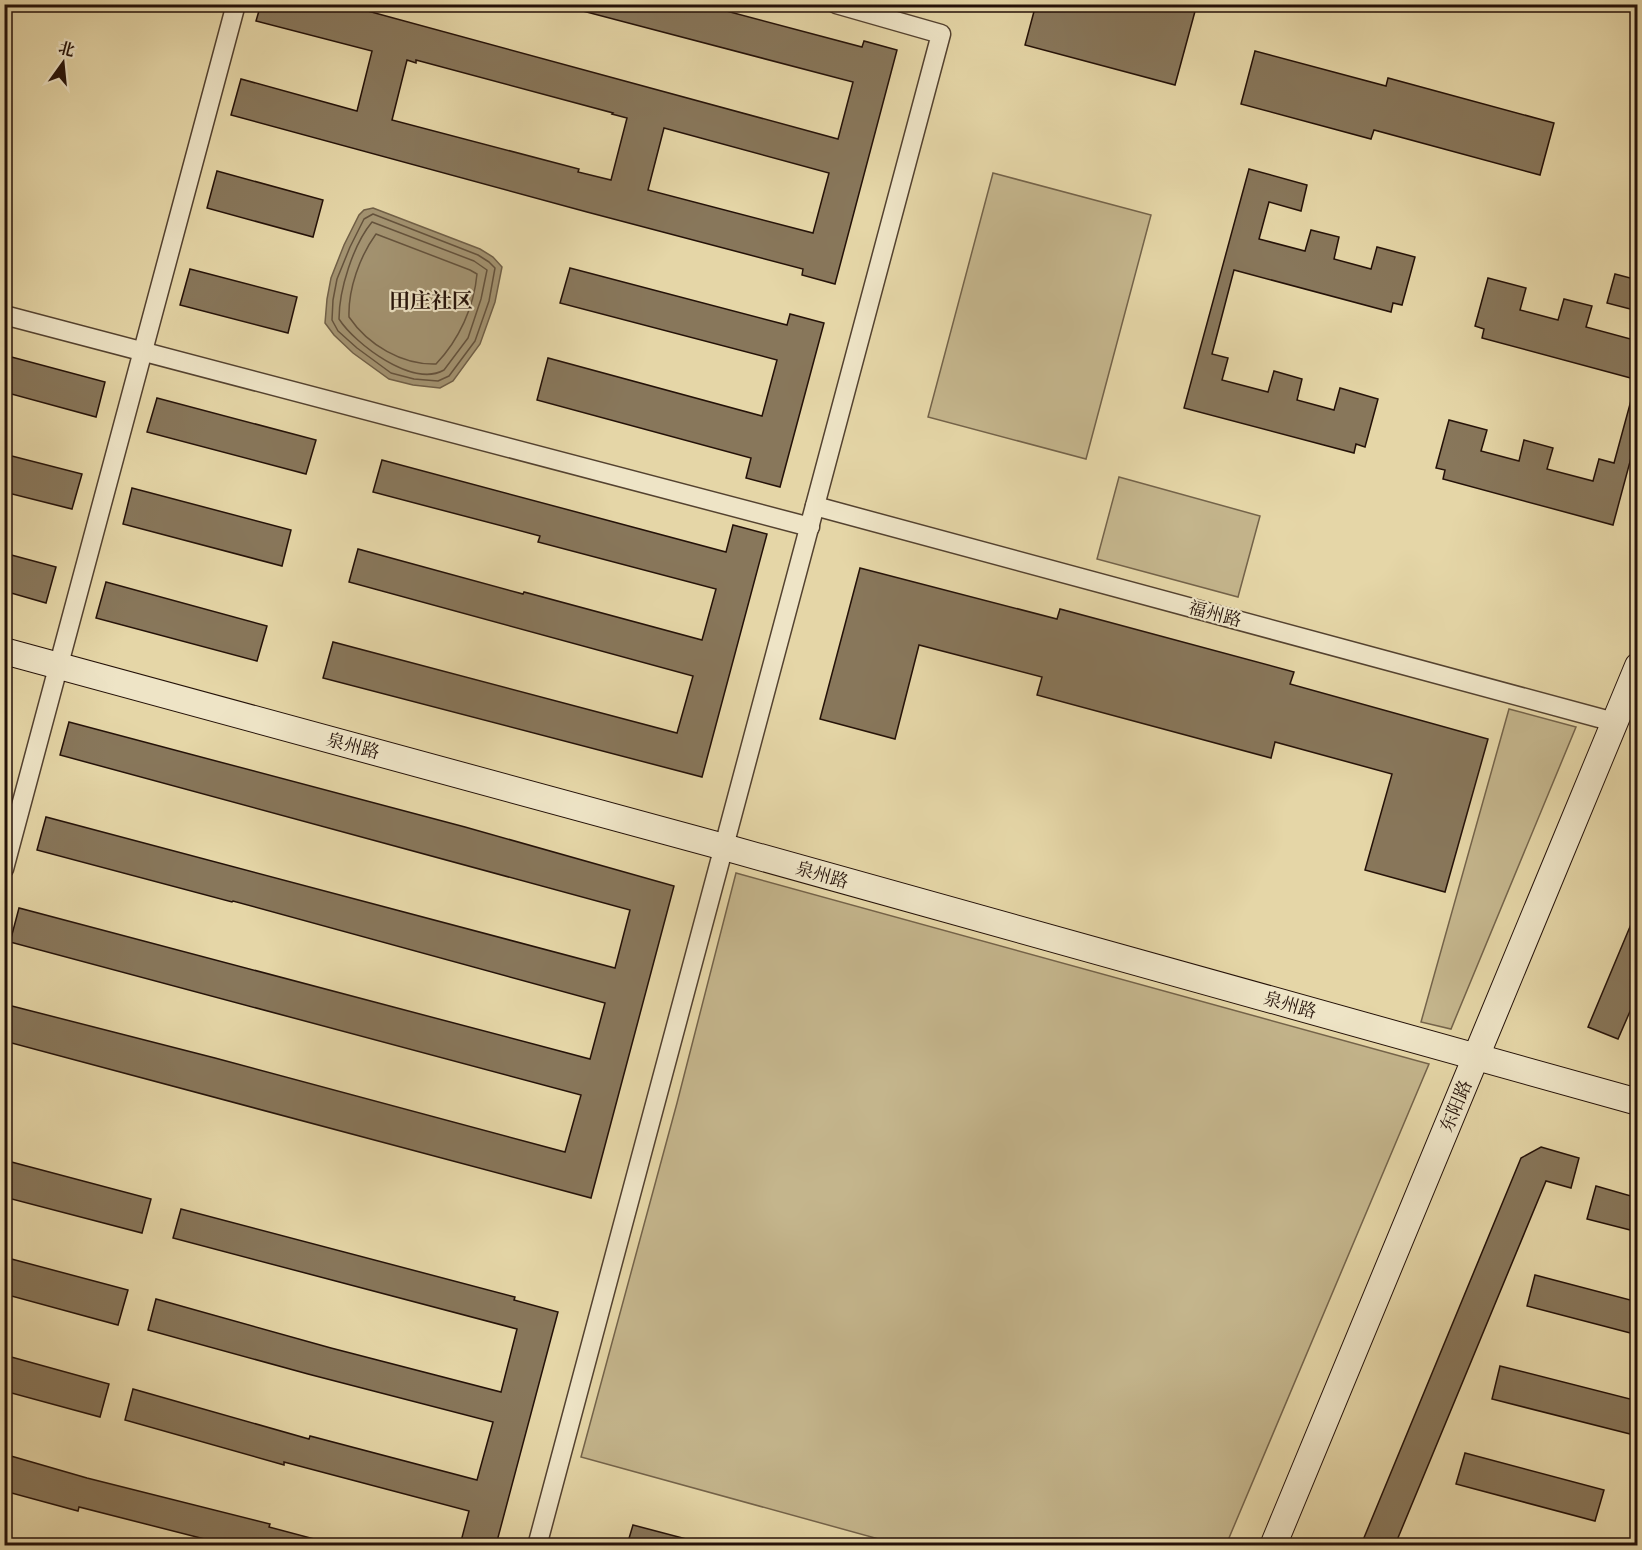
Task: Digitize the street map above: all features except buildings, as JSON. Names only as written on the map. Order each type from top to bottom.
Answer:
[{"type":"street","points":[[4,869],[237,4]]},
{"type":"street","points":[[537,1545],[941,34],[836,4]]},
{"type":"street","points":[[4,315],[810,527]]},
{"type":"street","name":"福州路","points":[[815,506],[1614,722]]},
{"type":"street","name":"泉州路","points":[[4,651],[724,847],[1638,1102]]},
{"type":"street","name":"东阳路","points":[[1273,1545],[1638,666]]},
{"type":"shaded area","points":[[993,173],[1151,215],[1086,459],[928,417]]},
{"type":"shaded area","points":[[1119,477],[1260,516],[1238,597],[1097,559]]},
{"type":"shaded area","points":[[1509,709],[1576,727],[1451,1029],[1421,1022]]},
{"type":"shaded area","points":[[736,873],[1429,1064],[1226,1545],[897,1545],[581,1457],[677,1103]]},
{"type":"water","points":[[373,208],[480,249],[493,257],[502,267],[495,302],[480,344],[453,381],[440,388],[389,379],[353,353],[325,323],[331,278],[344,245],[359,215],[364,210]]},
{"type":"district","name":"田庄社区","points":[[431,301]]}]
